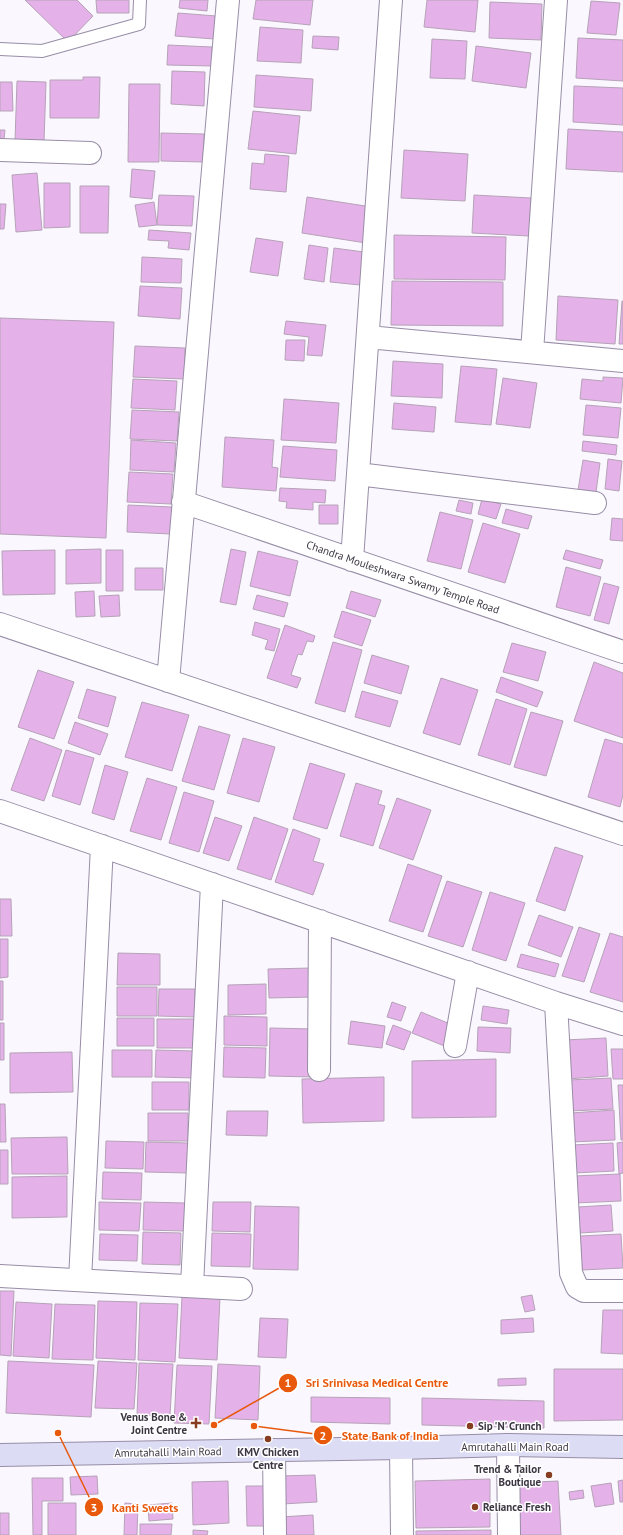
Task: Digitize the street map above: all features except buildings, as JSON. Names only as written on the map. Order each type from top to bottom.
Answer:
[{"type":"street","points":[[168,681],[228,0]]},
{"type":"street","points":[[352,560],[391,0]]},
{"type":"street","points":[[532,352],[556,0]]},
{"type":"street","points":[[0,150],[90,153]]},
{"type":"street","points":[[368,336],[623,361]]},
{"type":"street","points":[[358,474],[595,503]]},
{"type":"street","name":"Chandra Mouleshwara Swamy Temple Road","points":[[183,502],[623,652]]},
{"type":"street","points":[[0,624],[623,834]]},
{"type":"street","points":[[0,811],[623,1024]]},
{"type":"street","points":[[80,1280],[102,846]]},
{"type":"street","points":[[192,1286],[212,884]]},
{"type":"street","points":[[319,1070],[320,921]]},
{"type":"street","points":[[455,1046],[468,972]]},
{"type":"street","points":[[556,1002],[571,1274],[577,1287],[584,1291],[623,1291]]},
{"type":"street","points":[[0,1276],[241,1289]]},
{"type":"street","points":[[508,1445],[509,1535]]},
{"type":"street","name":"Amrutahalli Main Road","points":[[0,1455],[508,1445],[623,1448]]},
{"type":"street","points":[[401,1448],[402,1535]]},
{"type":"street","points":[[274,1450],[275,1535]]},
{"type":"lane","points":[[0,49],[42,50],[139,24],[140,0]]},
{"type":"place","name":"Venus Bone & Joint Centre","points":[[196,1423]]},
{"type":"place","name":"Sri Srinivasa Medical Centre","points":[[214,1425]]},
{"type":"place","name":"State Bank of India","points":[[254,1426]]},
{"type":"place","name":"Sip 'N' Crunch","points":[[470,1426]]},
{"type":"place","name":"Kanti Sweets","points":[[58,1433]]},
{"type":"place","name":"KMV Chicken Centre","points":[[268,1439]]},
{"type":"place","name":"Trend & Tailor Boutique","points":[[549,1475]]},
{"type":"place","name":"Reliance Fresh","points":[[475,1507]]}]
